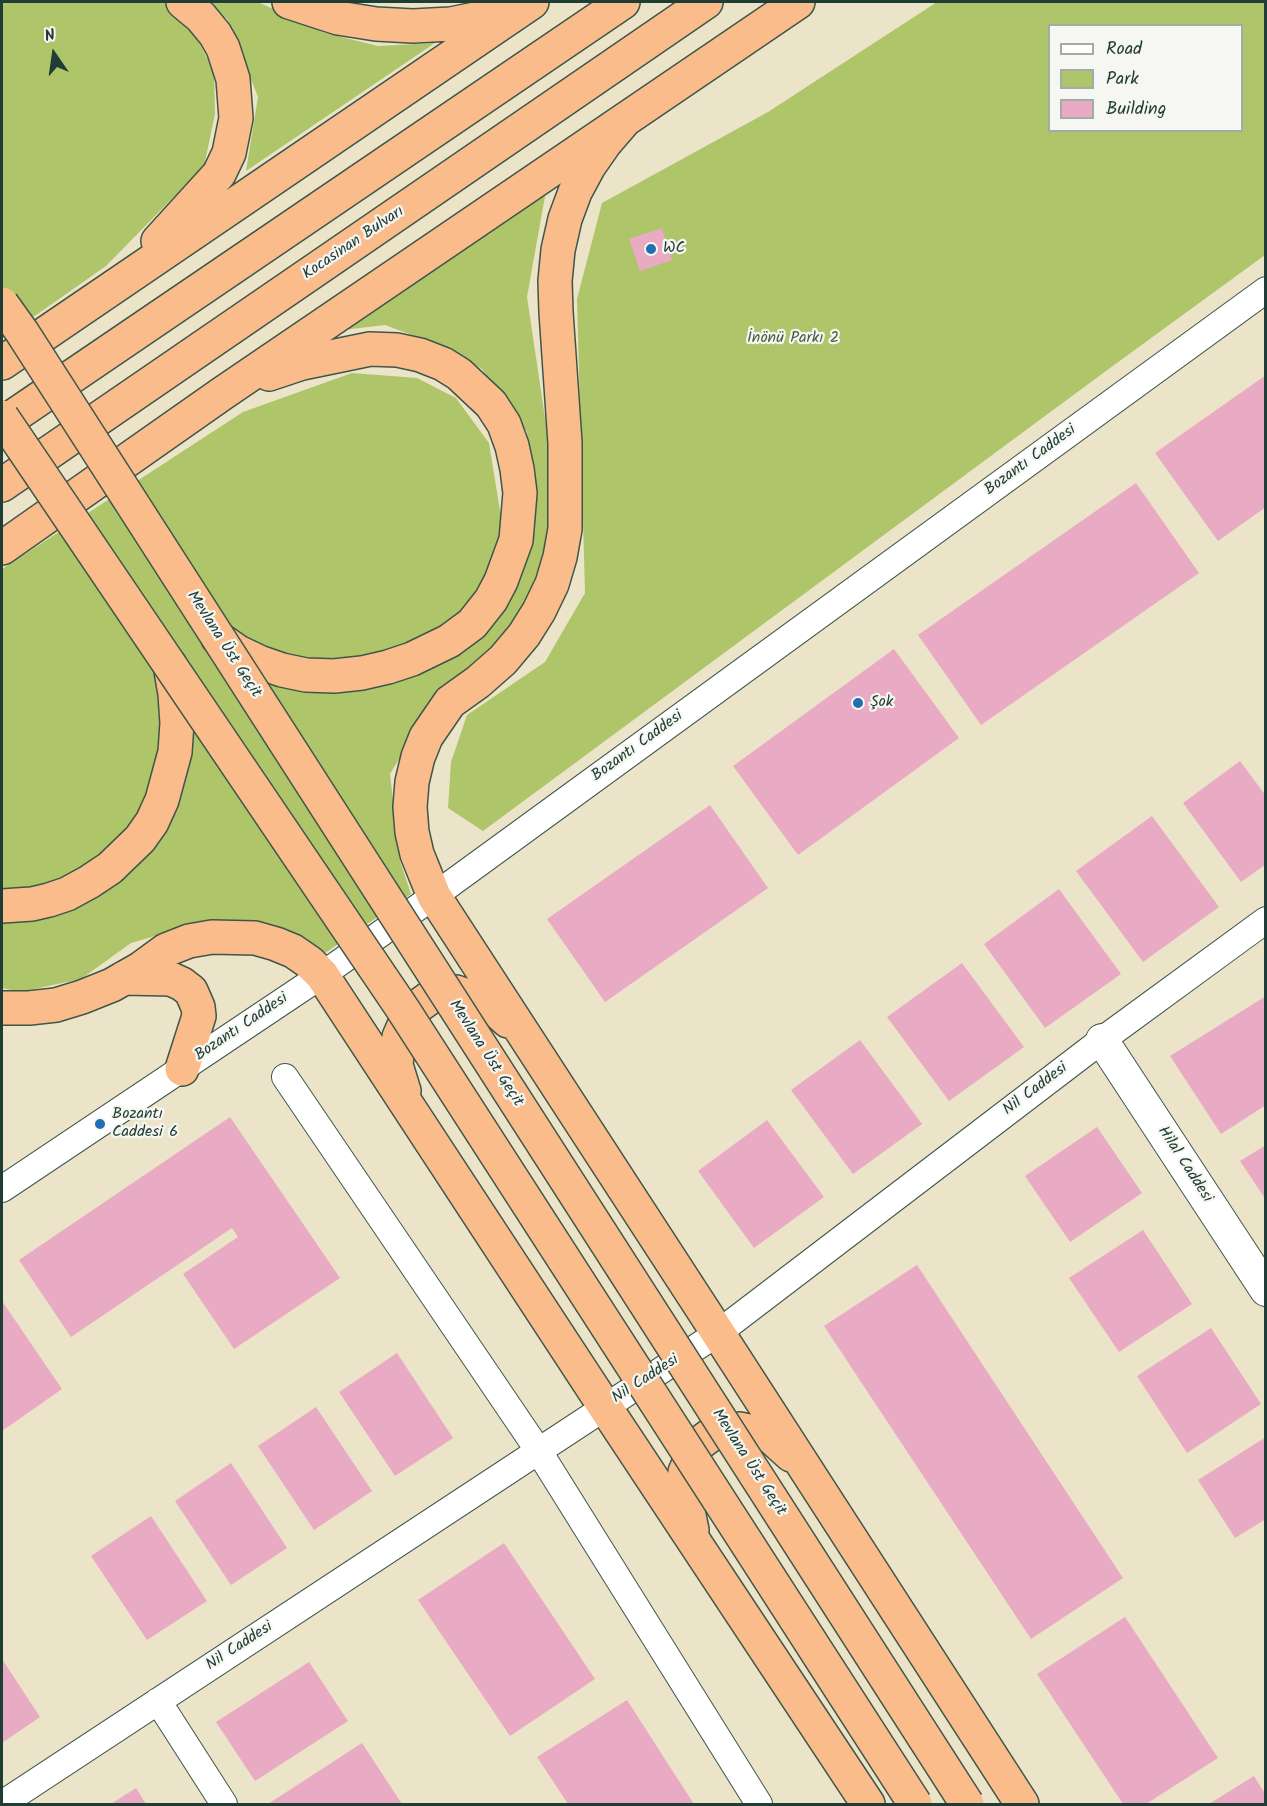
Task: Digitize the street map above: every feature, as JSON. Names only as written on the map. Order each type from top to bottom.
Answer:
[{"type":"highway","points":[[125,279],[219,174],[229,153],[235,131],[236,105],[229,63],[215,34],[201,17],[183,2]]},
{"type":"highway","points":[[289,2],[338,18],[376,24],[413,26],[469,21],[528,4]]},
{"type":"highway","points":[[2,424],[623,2]]},
{"type":"highway","name":"Kocasinan Bulvarı","points":[[2,485],[706,2]]},
{"type":"highway","points":[[2,548],[223,393],[798,2]]},
{"type":"highway","points":[[2,363],[528,4]]},
{"type":"highway","points":[[624,121],[605,142],[575,192],[565,219],[558,250],[555,280],[565,443],[564,529],[560,556],[552,584],[540,610],[524,635],[478,682],[450,702],[426,737],[418,757],[411,798],[412,832],[417,854],[434,896],[1022,1804]]},
{"type":"highway","name":"Mevlana Üst Geçit","points":[[2,304],[967,1804]]},
{"type":"highway","points":[[218,638],[259,662],[306,675],[334,676],[363,673],[412,658],[454,637],[482,612],[510,561],[516,540],[519,494],[518,468],[504,424],[490,404],[474,387],[443,364],[420,355],[397,350],[370,349],[302,363],[262,376],[223,393]]},
{"type":"highway","points":[[2,417],[402,1008],[915,1804]]},
{"type":"highway","points":[[2,906],[50,900],[89,882],[126,855],[152,822],[167,784],[175,752],[177,723],[170,665]]},
{"type":"highway","points":[[2,1008],[56,1005],[82,997],[124,978],[166,950],[189,941],[212,937],[255,938],[293,951],[309,962],[322,975],[408,1103],[605,1407],[868,1804]]},
{"type":"highway","points":[[124,978],[171,979],[191,991],[199,1016],[182,1069]]},
{"type":"highway","points":[[408,1103],[396,1065],[399,1036],[410,1012],[432,996],[456,992],[490,1005],[521,1032]]},
{"type":"highway","points":[[695,1543],[686,1502],[685,1472],[697,1445],[712,1434],[740,1429],[770,1436],[804,1466]]},
{"type":"street","name":"Bozantı Caddesi","points":[[2,1189],[322,975],[434,896],[1266,290]]},
{"type":"street","name":"Nil Caddesi","points":[[2,1804],[718,1333],[1102,1040],[1266,920]]},
{"type":"street","name":"Hilal Caddesi","points":[[1102,1040],[1266,1290]]},
{"type":"street","points":[[285,1077],[538,1450],[759,1804]]},
{"type":"street","points":[[158,1701],[224,1804]]},
{"type":"green space","points":[[2,2],[177,2],[171,12],[196,37],[214,71],[215,114],[204,166],[106,266],[2,339]]},
{"type":"green space","points":[[209,2],[258,2],[325,33],[378,46],[435,43],[246,171],[258,97],[228,20]]},
{"type":"green space","name":"İnönü Parkı 2","points":[[937,2],[1265,2],[1265,255],[483,831],[448,808],[451,762],[467,715],[545,662],[585,593],[577,299],[602,203],[768,112]]},
{"type":"green space","points":[[547,185],[527,297],[548,438],[551,534],[536,587],[512,628],[437,696],[390,774],[400,861],[411,894],[325,953],[263,925],[193,925],[131,943],[81,979],[20,992],[2,988],[2,569],[243,412],[352,373],[417,378],[456,398],[489,443],[500,511],[535,521],[527,432],[482,369],[444,347],[385,325],[343,330]]},
{"type":"building","name":"WC","points":[[662,228],[672,260],[640,271],[629,239]]},
{"type":"building","points":[[1266,375],[1266,507],[1218,541],[1155,453]]},
{"type":"building","points":[[1136,483],[1199,573],[981,725],[918,635]]},
{"type":"building","points":[[894,649],[959,738],[798,855],[733,766]]},
{"type":"building","points":[[1240,761],[1266,796],[1266,864],[1241,882],[1183,803]]},
{"type":"building","points":[[710,805],[768,888],[605,1002],[547,919]]},
{"type":"building","points":[[1152,816],[1219,907],[1143,962],[1076,871]]},
{"type":"building","points":[[1059,889],[1121,974],[1045,1028],[984,944]]},
{"type":"building","points":[[962,963],[1024,1047],[949,1101],[887,1017]]},
{"type":"building","points":[[1266,996],[1266,1105],[1221,1134],[1170,1056]]},
{"type":"building","points":[[860,1040],[922,1124],[853,1174],[791,1090]]},
{"type":"building","points":[[230,1117],[340,1278],[234,1349],[183,1274],[238,1237],[232,1228],[71,1337],[19,1260]]},
{"type":"building","points":[[767,1120],[824,1197],[754,1248],[698,1171]]},
{"type":"building","points":[[1097,1127],[1142,1193],[1070,1242],[1025,1176]]},
{"type":"building","points":[[1266,1145],[1266,1200],[1240,1161]]},
{"type":"building","points":[[1143,1230],[1192,1304],[1119,1352],[1069,1278]]},
{"type":"building","points":[[917,1265],[1123,1578],[1031,1639],[824,1326]]},
{"type":"building","points":[[2,1301],[62,1389],[2,1431]]},
{"type":"building","points":[[1211,1328],[1261,1404],[1187,1453],[1137,1376]]},
{"type":"building","points":[[397,1353],[453,1438],[395,1476],[339,1392]]},
{"type":"building","points":[[316,1407],[372,1491],[314,1530],[258,1446]]},
{"type":"building","points":[[1266,1437],[1266,1519],[1235,1538],[1198,1480]]},
{"type":"building","points":[[231,1463],[287,1548],[231,1585],[175,1501]]},
{"type":"building","points":[[151,1516],[207,1601],[147,1640],[91,1556]]},
{"type":"building","points":[[504,1543],[595,1679],[510,1736],[418,1600]]},
{"type":"building","points":[[1125,1617],[1218,1758],[1146,1804],[1123,1804],[1037,1674]]},
{"type":"building","points":[[2,1659],[40,1717],[2,1743]]},
{"type":"building","points":[[309,1662],[348,1721],[255,1781],[216,1722]]},
{"type":"building","points":[[627,1700],[694,1804],[568,1804],[537,1757]]},
{"type":"building","points":[[362,1743],[402,1804],[268,1804]]},
{"type":"building","points":[[1254,1776],[1266,1795],[1266,1804],[1209,1804]]},
{"type":"building","points":[[136,1788],[146,1804],[111,1804]]},
{"type":"place","name":"WC","points":[[651,249]]},
{"type":"place","name":"Şok","points":[[858,703]]},
{"type":"place","name":"Bozantı Caddesi 6","points":[[100,1124]]}]
